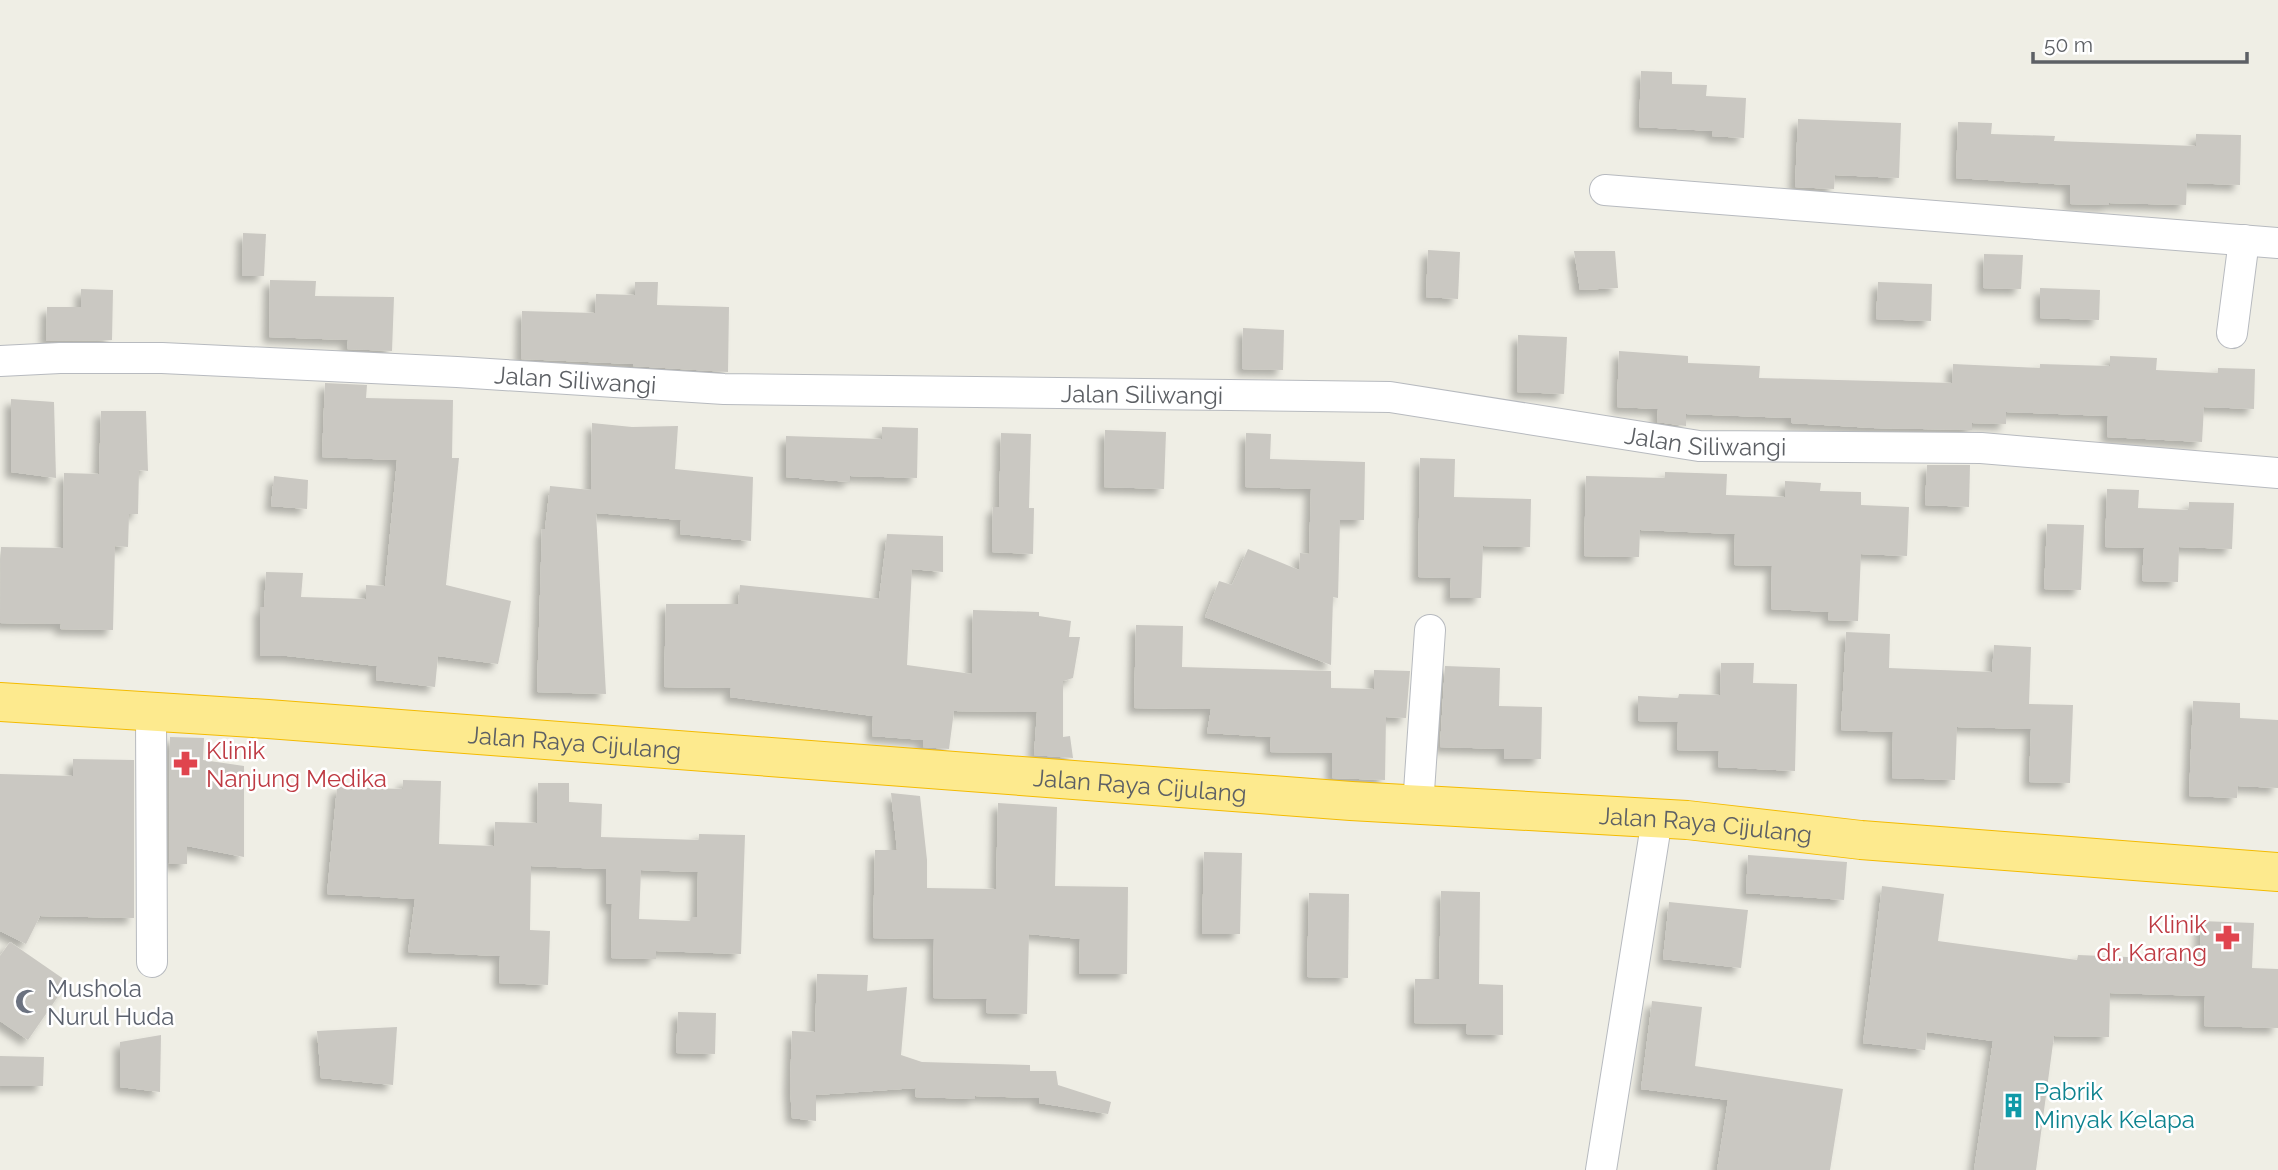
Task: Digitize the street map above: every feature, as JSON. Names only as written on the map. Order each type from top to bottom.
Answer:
[{"type":"highway","name":"Jalan Raya Cijulang","points":[[0,702],[1418,806],[1657,819],[1875,842],[2278,873]]},
{"type":"street","points":[[1605,190],[2278,243]]},
{"type":"street","points":[[2232,333],[2244,240]]},
{"type":"street","name":"Jalan Siliwangi","points":[[0,361],[162,358],[457,372],[724,389],[1390,397],[1699,446],[1981,448],[2278,473]]},
{"type":"street","points":[[1418,806],[1430,630]]},
{"type":"street","points":[[150,712],[152,962]]},
{"type":"street","points":[[1601,1170],[1657,819]]},
{"type":"building","points":[[1641,71],[1672,72],[1672,84],[1707,85],[1706,96],[1746,98],[1744,138],[1712,136],[1713,131],[1639,127]]},
{"type":"building","points":[[1798,119],[1901,123],[1899,178],[1835,175],[1834,189],[1795,187]]},
{"type":"building","points":[[1958,122],[1992,123],[1991,134],[2055,136],[2054,141],[2196,146],[2196,134],[2241,135],[2240,185],[2187,183],[2186,205],[2070,204],[2070,185],[1956,178]]},
{"type":"building","points":[[243,233],[266,234],[264,276],[242,276]]},
{"type":"building","points":[[1428,250],[1460,252],[1458,299],[1426,297]]},
{"type":"building","points":[[1574,251],[1615,251],[1618,288],[1580,290]]},
{"type":"building","points":[[1984,254],[2023,255],[2021,289],[1983,288]]},
{"type":"building","points":[[270,280],[316,281],[315,296],[394,297],[392,351],[347,349],[348,340],[269,337]]},
{"type":"building","points":[[635,282],[658,282],[657,305],[729,307],[728,372],[521,359],[522,311],[595,313],[596,294],[635,295]]},
{"type":"building","points":[[1878,282],[1932,284],[1931,321],[1876,319]]},
{"type":"building","points":[[2040,288],[2100,290],[2099,320],[2040,318]]},
{"type":"building","points":[[81,289],[113,290],[112,340],[46,341],[47,307],[81,307]]},
{"type":"building","points":[[1243,328],[1284,330],[1283,370],[1242,369]]},
{"type":"building","points":[[1518,335],[1567,337],[1564,394],[1517,392]]},
{"type":"building","points":[[1619,351],[1688,356],[1688,363],[1760,366],[1759,378],[1952,383],[1953,364],[2040,368],[2040,364],[2110,366],[2110,356],[2157,358],[2156,370],[2218,373],[2218,368],[2255,369],[2254,409],[2204,407],[2202,442],[2107,437],[2108,416],[2006,412],[2006,424],[1972,423],[1972,430],[1873,428],[1791,423],[1791,418],[1686,414],[1686,426],[1657,422],[1658,409],[1617,407]]},
{"type":"building","points":[[325,383],[367,385],[366,398],[453,400],[452,458],[459,458],[446,585],[511,601],[498,664],[438,656],[435,687],[376,680],[377,666],[287,656],[260,656],[260,607],[264,607],[266,572],[303,573],[301,597],[366,599],[366,585],[385,586],[397,460],[322,457]]},
{"type":"building","points":[[11,399],[54,402],[56,478],[11,472]]},
{"type":"building","points":[[101,411],[146,411],[148,471],[139,470],[138,514],[129,514],[128,547],[115,546],[113,630],[60,629],[61,624],[0,623],[1,547],[63,548],[64,473],[99,474]]},
{"type":"building","points":[[592,423],[632,427],[678,426],[675,469],[753,477],[751,541],[680,534],[681,520],[596,513],[606,694],[537,692],[542,529],[545,529],[550,486],[591,490]]},
{"type":"building","points":[[882,427],[918,428],[917,478],[850,476],[850,482],[786,477],[786,436],[882,439]]},
{"type":"building","points":[[1105,430],[1166,432],[1164,489],[1104,487]]},
{"type":"building","points":[[1001,433],[1031,434],[1029,508],[1034,508],[1033,554],[992,552],[993,507],[999,507]]},
{"type":"building","points":[[1246,433],[1271,434],[1270,459],[1365,462],[1364,520],[1340,520],[1338,598],[1333,597],[1331,665],[1205,617],[1219,581],[1232,585],[1248,549],[1299,570],[1300,553],[1309,554],[1311,489],[1245,487]]},
{"type":"building","points":[[1420,458],[1455,459],[1454,497],[1531,499],[1530,547],[1483,546],[1481,598],[1450,598],[1451,578],[1418,577]]},
{"type":"building","points":[[1927,465],[1970,465],[1969,507],[1925,505]]},
{"type":"building","points":[[1665,472],[1727,474],[1726,495],[1785,497],[1785,481],[1821,483],[1820,491],[1861,492],[1861,505],[1909,507],[1907,556],[1861,554],[1858,621],[1828,620],[1829,612],[1771,609],[1772,566],[1734,565],[1735,534],[1640,530],[1639,557],[1584,556],[1586,476],[1665,478]]},
{"type":"building","points":[[274,476],[308,480],[307,509],[271,506]]},
{"type":"building","points":[[2107,489],[2139,490],[2138,508],[2189,510],[2189,502],[2234,503],[2232,549],[2179,547],[2178,582],[2142,581],[2144,548],[2105,547]]},
{"type":"building","points":[[2047,524],[2084,525],[2081,590],[2044,589]]},
{"type":"building","points":[[887,534],[943,536],[943,572],[912,569],[907,665],[972,674],[973,610],[1039,612],[1039,616],[1071,621],[1069,637],[1080,637],[1073,678],[1063,681],[1063,737],[1070,736],[1073,758],[1034,755],[1037,712],[954,711],[949,749],[923,747],[923,740],[872,736],[873,716],[730,697],[731,688],[664,687],[666,604],[738,604],[740,585],[879,599]]},
{"type":"building","points":[[1136,625],[1183,626],[1182,667],[1331,671],[1331,688],[1374,689],[1374,670],[1410,671],[1406,718],[1386,717],[1385,780],[1332,778],[1332,753],[1270,752],[1271,737],[1207,733],[1211,709],[1134,708]]},
{"type":"building","points":[[1846,632],[1890,634],[1889,668],[1992,672],[1994,645],[2031,647],[2029,704],[2073,705],[2070,783],[2029,782],[2031,729],[1957,727],[1955,780],[1892,778],[1893,732],[1841,730]]},
{"type":"building","points":[[1721,663],[1754,663],[1753,683],[1797,684],[1795,771],[1718,767],[1719,751],[1677,750],[1678,722],[1638,721],[1638,696],[1678,698],[1679,694],[1720,695]]},
{"type":"building","points":[[1445,666],[1500,668],[1499,706],[1542,707],[1541,759],[1504,759],[1504,749],[1440,747]]},
{"type":"building","points":[[2193,701],[2240,703],[2240,718],[2278,720],[2278,788],[2238,786],[2237,798],[2189,796]]},
{"type":"building","points":[[170,737],[204,738],[203,760],[244,766],[244,857],[187,846],[187,864],[169,864]]},
{"type":"building","points":[[73,759],[134,760],[134,918],[40,916],[26,944],[0,931],[0,774],[73,776]]},
{"type":"building","points":[[403,780],[441,781],[439,844],[494,846],[495,822],[537,823],[538,783],[569,783],[569,802],[602,804],[601,837],[699,840],[699,834],[745,835],[741,954],[656,951],[656,959],[611,958],[612,904],[606,903],[606,869],[531,866],[530,930],[550,931],[548,985],[499,983],[500,956],[408,952],[415,899],[327,894],[337,787],[403,789]],"holes":[[[641,870],[698,872],[697,917],[691,917],[691,921],[639,919]]]},
{"type":"building","points":[[891,793],[920,796],[927,860],[927,888],[996,889],[998,803],[1057,807],[1055,886],[1128,887],[1127,974],[1079,974],[1080,939],[1029,934],[1027,1014],[986,1013],[987,999],[933,998],[934,939],[873,938],[875,850],[897,850]]},
{"type":"building","points":[[1204,852],[1242,853],[1240,934],[1202,934]]},
{"type":"building","points":[[1748,855],[1847,862],[1844,900],[1746,893]]},
{"type":"building","points":[[1882,886],[1944,894],[1938,941],[2077,960],[2078,955],[2152,958],[2152,952],[2200,954],[2201,921],[2254,923],[2252,968],[2278,969],[2278,1028],[2204,1026],[2205,996],[2110,993],[2109,1037],[2054,1036],[2036,1170],[1974,1170],[1993,1041],[1927,1032],[1925,1050],[1863,1043]]},
{"type":"building","points":[[1441,891],[1480,892],[1479,984],[1503,985],[1503,1035],[1466,1034],[1467,1024],[1414,1023],[1415,979],[1439,979]]},
{"type":"building","points":[[1309,893],[1349,894],[1348,978],[1307,977]]},
{"type":"building","points":[[1669,902],[1748,910],[1741,968],[1663,959]]},
{"type":"building","name":"Mushola Nurul Huda","points":[[10,942],[68,982],[28,1040],[0,1021],[0,956]]},
{"type":"building","points":[[817,974],[868,975],[867,991],[907,987],[901,1055],[922,1062],[1030,1065],[1030,1071],[1056,1071],[1058,1085],[1111,1102],[1108,1114],[1039,1103],[1039,1098],[915,1097],[916,1088],[816,1095],[816,1121],[792,1118],[792,1031],[815,1032]]},
{"type":"building","points":[[1652,1001],[1702,1007],[1695,1066],[1843,1089],[1830,1170],[1717,1170],[1728,1100],[1641,1089]]},
{"type":"building","points":[[678,1012],[716,1013],[715,1054],[676,1053]]},
{"type":"building","points":[[397,1027],[393,1085],[321,1078],[317,1031]]},
{"type":"building","points":[[161,1035],[160,1092],[120,1087],[120,1042]]},
{"type":"building","points":[[0,1056],[44,1057],[43,1086],[0,1086]]},
{"type":"place","name":"Klinik Nanjung Medika","points":[[186,764]]},
{"type":"place","name":"Klinik dr. Karang","points":[[2227,938]]},
{"type":"place","name":"Mushola Nurul Huda","points":[[27,1002]]},
{"type":"place","name":"Pabrik Minyak Kelapa","points":[[2014,1105]]}]
